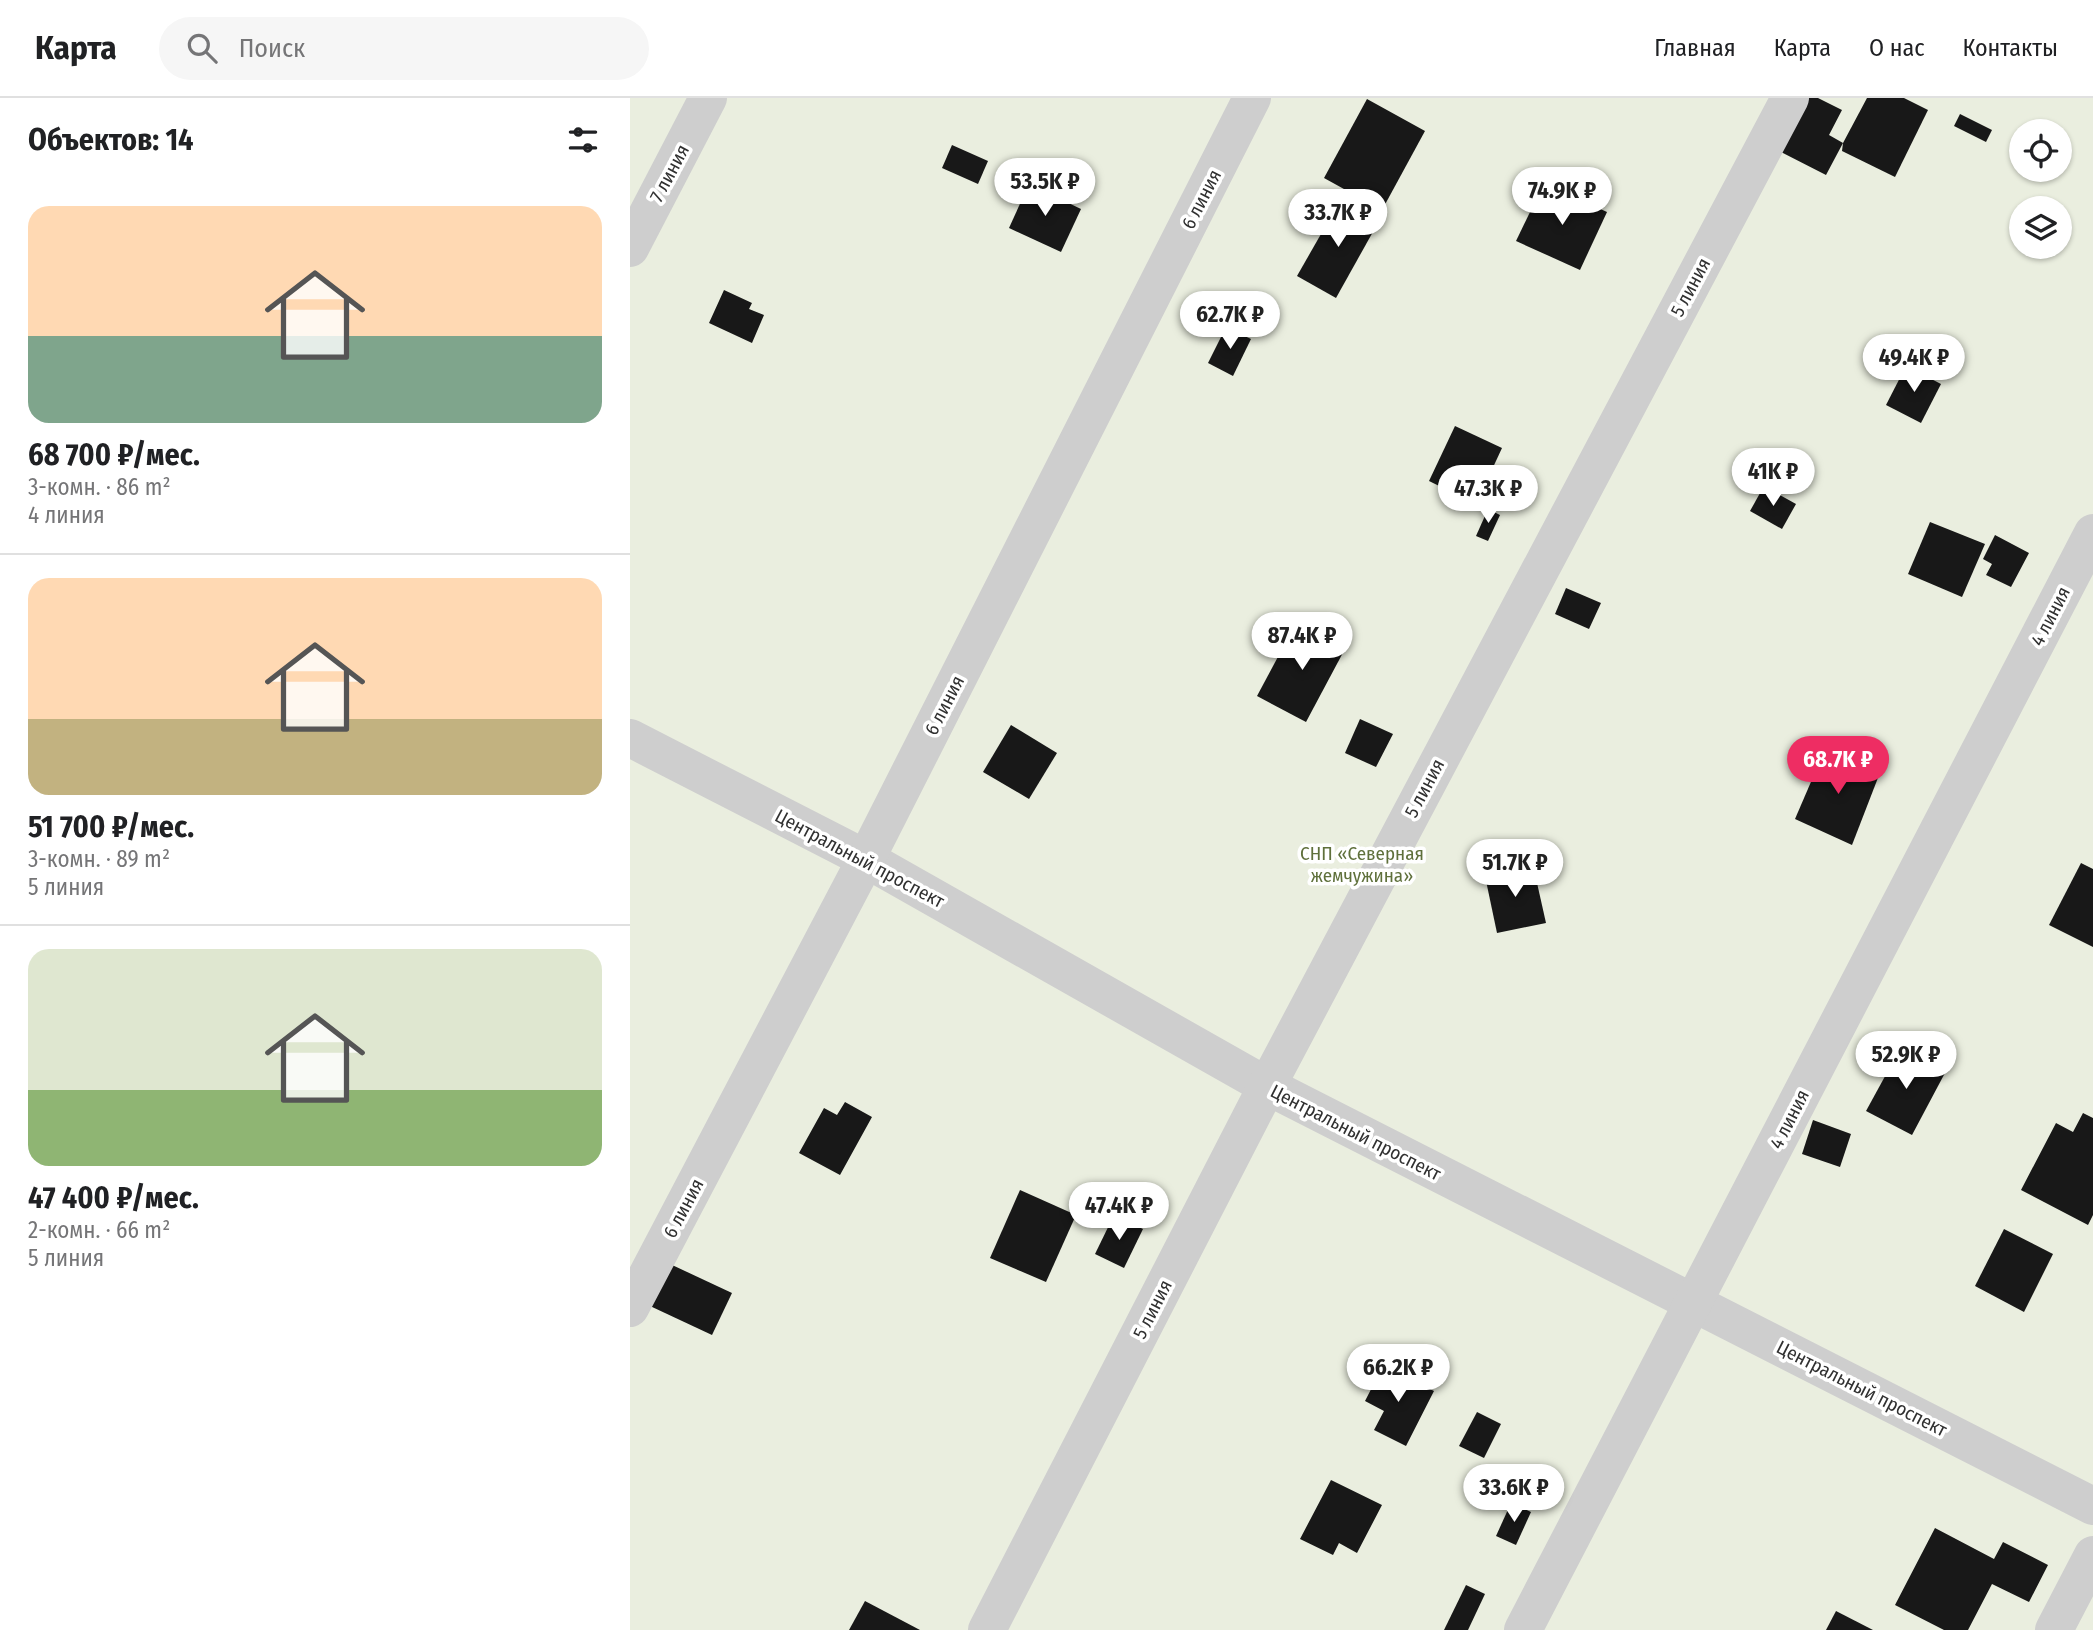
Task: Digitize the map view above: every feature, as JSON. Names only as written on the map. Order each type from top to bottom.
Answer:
[{"type":"street","name":"7 линия","points":[[630,248],[708,98]]},
{"type":"street","name":"6 линия","points":[[630,1308],[866,859],[1252,98]]},
{"type":"street","name":"5 линия","points":[[987,1630],[1267,1086],[1790,98]]},
{"type":"street","name":"4 линия","points":[[1523,1630],[2093,533]]},
{"type":"street","name":"Центральный проспект","points":[[630,737],[866,859],[1267,1086],[2093,1506]]},
{"type":"street","points":[[2054,1630],[2093,1555]]},
{"type":"green space","name":"СНП «Северная жемчужина»","points":[[630,98],[2093,98],[2093,1630],[630,1630]]},
{"type":"building","points":[[1806,98],[1818,98],[1842,110],[1829,135],[1843,143],[1826,175],[1779,151]]},
{"type":"building","points":[[1867,98],[1904,98],[1928,110],[1895,177],[1842,151],[1843,143]]},
{"type":"building","points":[[1367,99],[1425,131],[1382,210],[1324,178]]},
{"type":"building","points":[[1960,114],[1992,130],[1986,142],[1954,126]]},
{"type":"building","points":[[952,145],[988,161],[978,184],[942,168]]},
{"type":"building","points":[[1544,183],[1607,212],[1580,270],[1516,241]]},
{"type":"building","points":[[1029,184],[1081,209],[1061,252],[1009,228]]},
{"type":"building","points":[[1341,199],[1379,221],[1336,298],[1297,276]]},
{"type":"building","points":[[724,290],[752,303],[749,309],[764,315],[752,343],[709,323]]},
{"type":"building","points":[[1226,327],[1251,339],[1233,376],[1208,363]]},
{"type":"building","points":[[1906,366],[1941,384],[1921,423],[1886,405]]},
{"type":"building","points":[[1455,426],[1502,448],[1476,504],[1429,481]]},
{"type":"building","points":[[1764,486],[1796,504],[1782,529],[1750,511]]},
{"type":"building","points":[[1488,509],[1500,515],[1488,541],[1476,536]]},
{"type":"building","points":[[1930,522],[1985,544],[1962,597],[1908,574]]},
{"type":"building","points":[[1995,535],[2029,553],[2011,587],[1986,575],[1992,564],[1983,559]]},
{"type":"building","points":[[1566,588],[1601,603],[1589,629],[1555,614]]},
{"type":"building","points":[[1297,621],[1346,647],[1306,722],[1257,696]]},
{"type":"building","points":[[1360,719],[1393,734],[1376,767],[1345,753]]},
{"type":"building","points":[[1011,725],[1057,753],[1029,799],[983,772]]},
{"type":"building","points":[[1826,747],[1881,770],[1852,845],[1795,819]]},
{"type":"building","points":[[2081,863],[2093,869],[2093,947],[2049,925]]},
{"type":"building","points":[[1533,865],[1546,923],[1497,933],[1485,876]]},
{"type":"building","points":[[1901,1047],[1946,1071],[1912,1135],[1866,1111]]},
{"type":"building","points":[[845,1102],[872,1117],[840,1175],[799,1153],[824,1108],[837,1115]]},
{"type":"building","points":[[2083,1113],[2093,1118],[2093,1215],[2088,1225],[2021,1190],[2056,1123],[2073,1132]]},
{"type":"building","points":[[1813,1120],[1851,1134],[1840,1167],[1802,1154]]},
{"type":"building","points":[[1020,1190],[1076,1215],[1046,1282],[990,1258]]},
{"type":"building","points":[[1114,1215],[1143,1229],[1124,1268],[1095,1254]]},
{"type":"building","points":[[2004,1229],[2053,1254],[2024,1312],[1975,1286]]},
{"type":"building","points":[[670,1264],[732,1293],[712,1335],[650,1306]]},
{"type":"building","points":[[1383,1366],[1434,1391],[1406,1446],[1374,1430],[1384,1411],[1365,1401]]},
{"type":"building","points":[[1477,1412],[1501,1424],[1484,1458],[1459,1446]]},
{"type":"building","points":[[1331,1480],[1382,1505],[1357,1553],[1339,1543],[1333,1555],[1300,1539]]},
{"type":"building","points":[[1511,1503],[1531,1512],[1516,1545],[1496,1536]]},
{"type":"building","points":[[1935,1528],[1994,1559],[2003,1542],[2048,1565],[2029,1602],[1992,1584],[1968,1630],[1944,1630],[1895,1605]]},
{"type":"building","points":[[1466,1585],[1485,1594],[1468,1630],[1444,1630]]},
{"type":"building","points":[[865,1601],[920,1630],[849,1630]]},
{"type":"building","points":[[1836,1611],[1873,1630],[1826,1630]]}]
